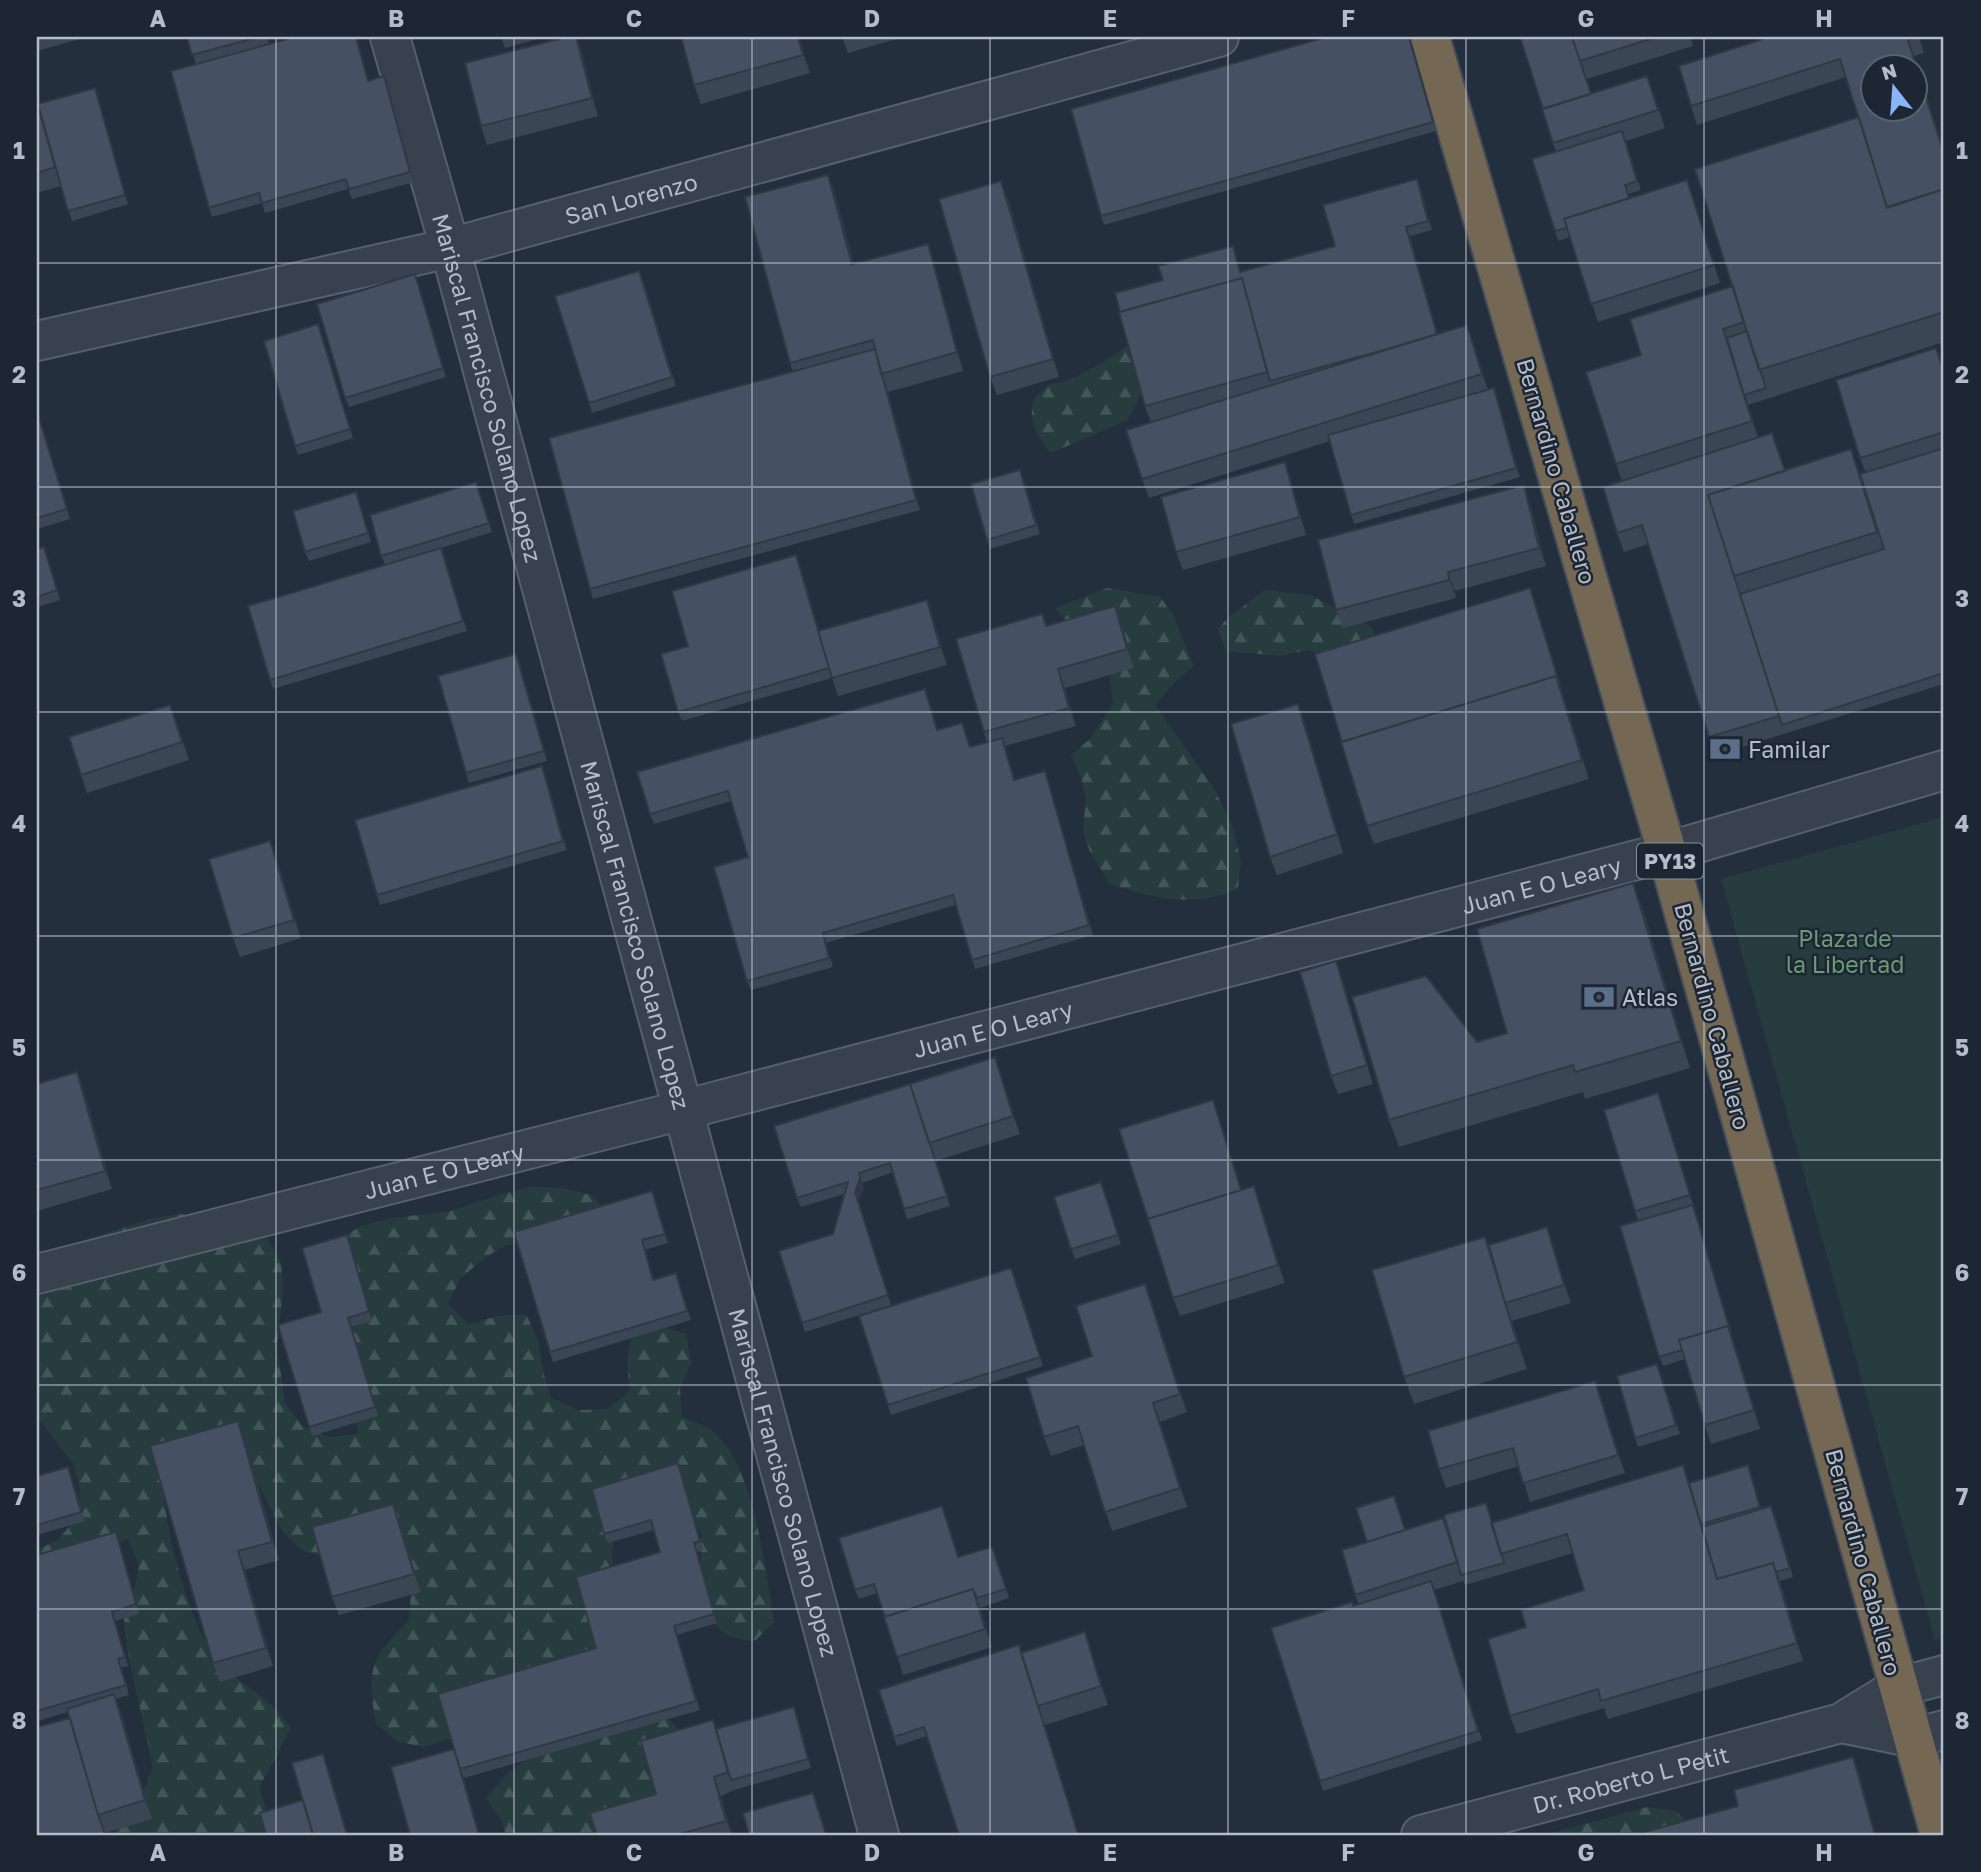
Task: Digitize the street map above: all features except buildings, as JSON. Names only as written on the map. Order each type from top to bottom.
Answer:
[{"type":"highway","name":"Bernardino Caballero","points":[[1430,37],[1667,852],[1899,1687],[1929,1734],[1940,1835]]},
{"type":"street","name":"Mariscal Francisco Solano Lopez","points":[[390,37],[450,248],[879,1835]]},
{"type":"street","name":"San Lorenzo","points":[[37,341],[450,248],[1219,37]]},
{"type":"street","name":"Juan E O Leary","points":[[37,1274],[683,1110],[1667,852],[1944,770]]},
{"type":"street","name":"Dr. Roberto L Petit","points":[[1421,1835],[1840,1723],[1899,1687],[1944,1675]]},
{"type":"street","name":"Dr. Roberto L Petit","points":[[1840,1723],[1929,1734]]},
{"type":"green space","points":[[1126,346],[1135,346],[1150,375],[1128,420],[1051,453],[1039,437],[1032,418],[1032,409],[1040,392],[1050,385],[1073,379]]},
{"type":"green space","points":[[1107,588],[1160,597],[1173,615],[1194,666],[1175,682],[1155,705],[1215,790],[1232,825],[1241,861],[1238,889],[1221,895],[1189,900],[1144,894],[1110,884],[1090,852],[1083,831],[1086,797],[1071,755],[1090,739],[1113,703],[1109,675],[1055,608]]},
{"type":"green space","points":[[1265,590],[1310,595],[1369,625],[1384,648],[1328,656],[1308,650],[1280,656],[1226,651],[1218,630],[1226,619]]},
{"type":"green space","name":"Plaza de la Libertad","points":[[1944,817],[1944,1637],[1935,1640],[1721,879]]},
{"type":"green space","points":[[531,1187],[562,1188],[592,1195],[612,1219],[562,1240],[505,1245],[460,1279],[448,1304],[469,1324],[498,1316],[526,1314],[538,1341],[551,1398],[578,1410],[607,1409],[630,1391],[627,1362],[632,1332],[659,1326],[686,1334],[691,1363],[680,1388],[682,1417],[708,1428],[726,1445],[748,1491],[762,1548],[774,1622],[754,1642],[728,1636],[707,1618],[701,1590],[701,1533],[687,1509],[622,1497],[612,1554],[615,1583],[643,1696],[685,1735],[649,1835],[506,1835],[502,1822],[486,1798],[506,1775],[529,1756],[451,1738],[425,1747],[398,1742],[376,1724],[371,1691],[374,1666],[386,1645],[409,1621],[411,1592],[332,1556],[305,1552],[283,1533],[258,1483],[236,1463],[162,1472],[163,1492],[178,1569],[205,1641],[223,1666],[276,1710],[291,1728],[259,1788],[275,1835],[113,1835],[122,1817],[141,1796],[153,1768],[127,1649],[124,1620],[139,1566],[128,1539],[102,1549],[37,1584],[37,1550],[58,1540],[76,1518],[80,1490],[73,1463],[37,1417],[37,1261],[97,1236],[153,1218],[181,1214],[239,1225],[266,1236],[281,1261],[283,1289],[277,1346],[285,1403],[302,1426],[329,1437],[358,1434],[336,1241],[361,1226],[390,1218],[447,1212]]},
{"type":"green space","points":[[1647,1807],[1676,1811],[1697,1835],[1544,1835]]},
{"type":"place","name":"Familar","points":[[1725,749]]},
{"type":"place","name":"Atlas","points":[[1599,997]]}]
